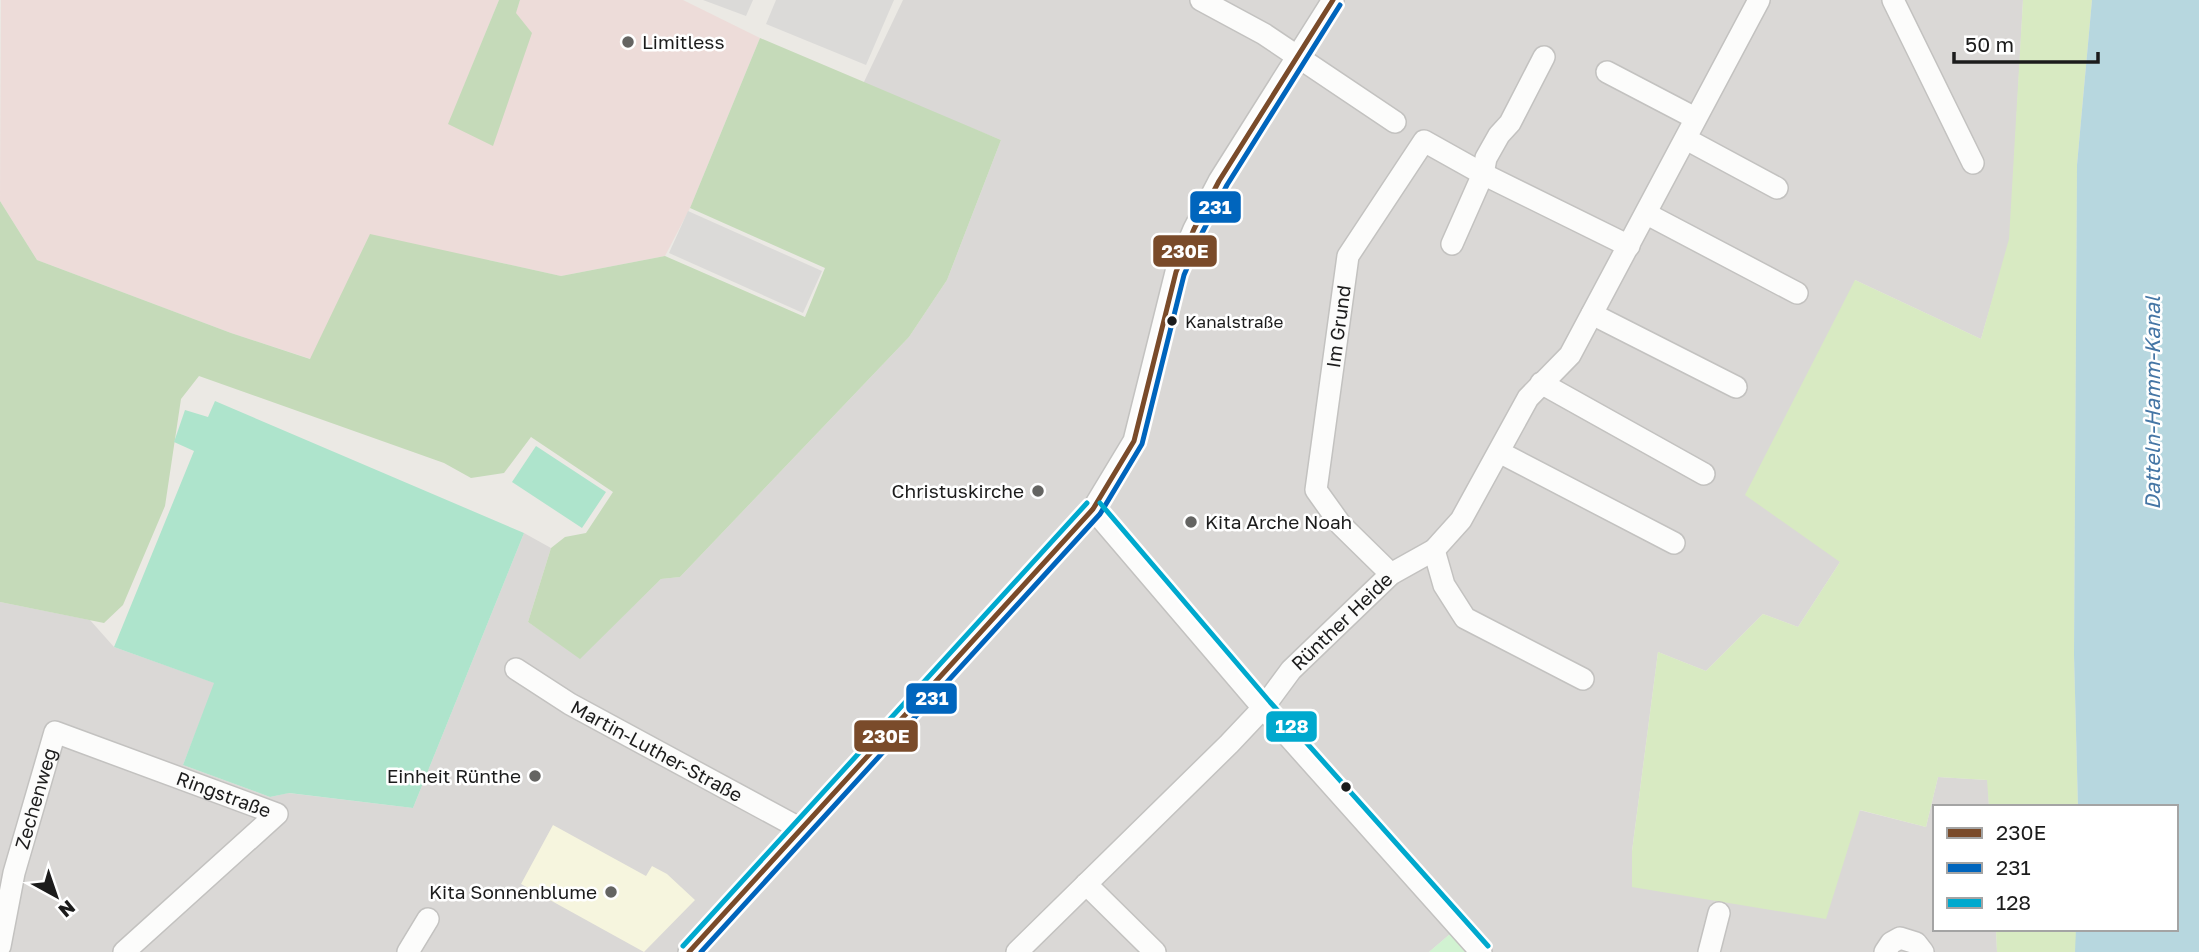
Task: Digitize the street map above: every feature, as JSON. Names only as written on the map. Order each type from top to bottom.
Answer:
[{"type":"street","points":[[1200,0],[1264,34],[1395,122]]},
{"type":"street","points":[[689,952],[1093,509],[1134,441],[1176,272],[1194,229],[1219,181],[1333,0]]},
{"type":"street","name":"Rünther Heide","points":[[1017,952],[1263,708],[1291,670],[1391,574],[1434,550],[1461,520],[1528,398],[1570,355],[1759,0]]},
{"type":"street","points":[[1893,0],[1973,163]]},
{"type":"street","points":[[1452,243],[1483,174],[1486,158],[1499,135],[1510,123],[1544,57]]},
{"type":"street","points":[[1607,72],[1695,118]]},
{"type":"street","points":[[1686,139],[1777,188]]},
{"type":"street","name":"Im Grund","points":[[1391,574],[1341,525],[1316,490],[1349,256],[1424,141],[1483,174],[1629,246]]},
{"type":"street","points":[[1647,214],[1797,293]]},
{"type":"street","points":[[1592,314],[1737,387]]},
{"type":"street","points":[[1541,383],[1704,474]]},
{"type":"street","points":[[1499,452],[1674,543]]},
{"type":"street","points":[[1093,509],[1263,708],[1481,952]]},
{"type":"street","points":[[1434,550],[1444,585],[1465,618],[1583,679]]},
{"type":"street","name":"Martin-Luther-Straße","points":[[516,669],[570,704],[801,829]]},
{"type":"street","name":"Zechenweg","points":[[0,946],[13,873],[55,732]]},
{"type":"street","name":"Ringstraße","points":[[55,732],[277,814],[124,952]]},
{"type":"street","points":[[1086,884],[1155,952]]},
{"type":"street","points":[[1710,952],[1719,914]]},
{"type":"street","points":[[408,952],[428,919]]},
{"type":"street","points":[[1885,952],[1891,943],[1900,938],[1916,943],[1923,952]]},
{"type":"shaded area","points":[[1,0],[499,0],[449,123],[516,12],[520,0],[683,0],[760,38],[690,208],[665,256],[561,276],[489,260],[311,359],[231,333],[37,260],[0,201]]},
{"type":"shaded area","points":[[499,0],[520,0],[516,13],[532,33],[493,146],[448,124]]},
{"type":"shaded area","points":[[703,0],[753,0],[746,16]]},
{"type":"shaded area","points":[[776,0],[894,0],[866,65],[766,24]]},
{"type":"shaded area","points":[[903,0],[2023,0],[2010,239],[1981,339],[1855,280],[1840,562],[1798,627],[1763,614],[1706,671],[1658,652],[1632,851],[1633,887],[1859,810],[1926,827],[1938,777],[1988,780],[1989,805],[1933,805],[1933,931],[1996,931],[1997,952],[1465,952],[1450,934],[1429,952],[0,952],[0,602],[90,620],[114,647],[215,683],[183,765],[270,797],[288,793],[413,808],[524,533],[551,548],[528,622],[580,658],[661,579],[680,577],[909,337],[947,280],[1001,140],[863,84]]},
{"type":"shaded area","points":[[760,38],[1001,140],[947,280],[909,337],[680,577],[661,579],[580,659],[528,622],[551,548],[565,537],[586,533],[613,492],[531,437],[504,473],[471,478],[444,463],[199,376],[181,399],[165,506],[123,605],[104,623],[0,602],[0,201],[37,260],[231,333],[310,359],[370,234],[561,276],[665,256],[805,317],[825,268],[690,208]]},
{"type":"shaded area","points":[[688,211],[822,271],[803,313],[669,253]]},
{"type":"shaded area","name":"Kita Sonnenblume","points":[[553,825],[646,876],[652,866],[667,874],[695,900],[644,952],[521,884]]},
{"type":"green space","points":[[2023,0],[2092,0],[2077,165],[2074,655],[2078,805],[1989,805],[1987,780],[1938,777],[1926,827],[1860,810],[1826,919],[1632,887],[1632,851],[1658,652],[1706,671],[1763,614],[1798,627],[1840,562],[1745,495],[1855,280],[1981,339],[2009,239]]},
{"type":"green space","points":[[215,401],[524,533],[413,808],[289,793],[270,797],[183,765],[214,683],[114,647],[194,451],[174,442],[185,410],[208,417]]},
{"type":"green space","points":[[536,446],[606,492],[582,528],[512,482]]},
{"type":"green space","points":[[1996,931],[2077,931],[2076,952],[1997,952]]},
{"type":"green space","points":[[1450,934],[1465,952],[1429,952]]},
{"type":"water","name":"Datteln-Hamm-Kanal","points":[[2092,0],[2199,0],[2199,952],[2075,952],[2076,931],[2178,931],[2178,805],[2078,805],[2074,655],[2077,165]]},
{"type":"transit line","name":"230E","points":[[689,952],[1093,509],[1134,441],[1176,272],[1194,229],[1219,181],[1333,0]]},
{"type":"transit line","name":"231","points":[[701,952],[1100,514],[1142,444],[1184,275],[1202,233],[1227,185],[1340,5]]},
{"type":"transit line","name":"128","points":[[683,946],[1087,503]]},
{"type":"transit line","name":"128","points":[[1100,503],[1270,702],[1488,946]]},
{"type":"place","name":"Limitless","points":[[628,42]]},
{"type":"place","name":"Kanalstraße","points":[[1172,321]]},
{"type":"place","name":"Christuskirche","points":[[1038,491]]},
{"type":"place","name":"Kita Arche Noah","points":[[1191,522]]},
{"type":"place","name":"Einheit Rünthe","points":[[535,776]]},
{"type":"place","name":"Kita Sonnenblume","points":[[611,892]]}]
